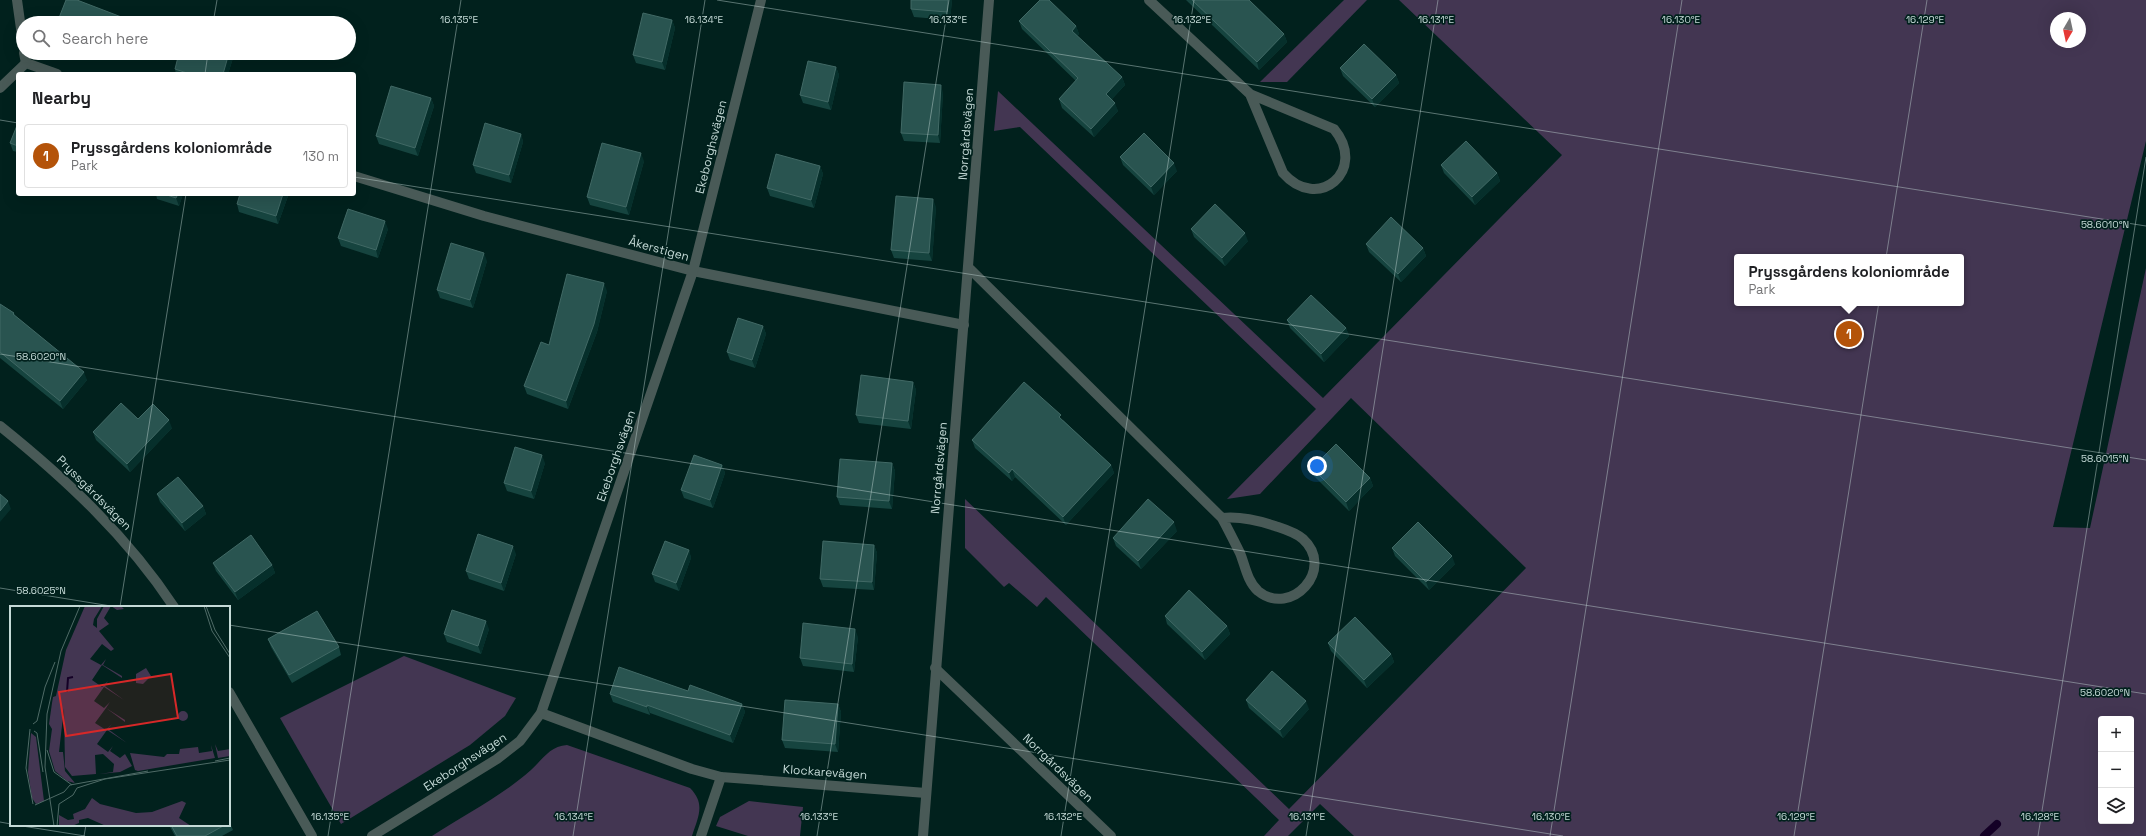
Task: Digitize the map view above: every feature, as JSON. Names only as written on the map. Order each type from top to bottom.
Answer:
[{"type":"street","points":[[17,0],[19,16]]},
{"type":"street","name":"Ekeborghsvägen","points":[[372,836],[497,759],[520,741],[541,714],[693,271],[761,0]]},
{"type":"street","name":"Norrgårdsvägen","points":[[923,836],[935,668],[970,269],[989,0]]},
{"type":"street","points":[[1149,0],[1250,94],[1334,129],[1342,138],[1346,155],[1342,172],[1334,182],[1324,187],[1312,190],[1301,188],[1290,182],[1283,173],[1250,94]]},
{"type":"street","points":[[0,88],[23,60]]},
{"type":"street","points":[[29,60],[53,72]]},
{"type":"street","name":"Åkerstigen","points":[[356,177],[484,216],[693,271],[964,325]]},
{"type":"street","points":[[970,269],[1222,518],[1239,552],[1251,582],[1258,591],[1269,597],[1281,598],[1292,597],[1303,590],[1310,581],[1314,570],[1314,558],[1310,547],[1302,538],[1272,525],[1238,516],[1222,518]]},
{"type":"street","name":"Pryssgårdsvägen","points":[[0,426],[42,460],[106,521],[153,576],[173,606]]},
{"type":"street","name":"Norrgårdsvägen","points":[[935,668],[1111,836]]},
{"type":"street","points":[[230,694],[312,836]]},
{"type":"street","name":"Klockarevägen","points":[[541,714],[692,769],[721,777],[926,793]]},
{"type":"street","points":[[701,836],[721,777]]},
{"type":"shaded area","points":[[1344,0],[1367,0],[1287,82],[1260,82]]},
{"type":"shaded area","points":[[1399,0],[2146,0],[2146,141],[2053,527],[2090,528],[2146,268],[2146,836],[1354,836],[1320,804],[1288,836],[1264,836],[1279,820],[1046,597],[1037,607],[1009,583],[1004,587],[965,548],[965,499],[1289,809],[1526,568],[1351,398],[1260,494],[1227,499],[1316,409],[1020,127],[994,131],[998,91],[1323,398],[1562,155]]},
{"type":"shaded area","points":[[404,656],[516,698],[505,716],[470,745],[341,824],[280,718]]},
{"type":"shaded area","points":[[567,745],[690,788],[695,794],[699,805],[698,817],[692,836],[432,836],[508,788],[531,770],[551,750]]},
{"type":"shaded area","points":[[749,801],[803,807],[800,836],[748,836],[716,826],[720,817]]},
{"type":"building","points":[[66,0],[77,0],[119,16],[60,16]]},
{"type":"building","points":[[911,0],[948,0],[947,12],[911,9]]},
{"type":"building","points":[[1040,0],[1049,0],[1076,26],[1072,31],[1122,77],[1106,94],[1115,103],[1091,129],[1059,99],[1078,78],[1019,21]]},
{"type":"building","points":[[1192,0],[1249,0],[1284,34],[1257,62]]},
{"type":"building","points":[[643,13],[672,20],[662,62],[633,55]]},
{"type":"building","points":[[1364,44],[1396,75],[1372,99],[1340,68]]},
{"type":"building","points":[[177,60],[227,60],[224,72],[184,72],[175,69]]},
{"type":"building","points":[[808,61],[836,67],[828,102],[800,95]]},
{"type":"building","points":[[904,82],[941,85],[938,135],[901,133]]},
{"type":"building","points":[[391,86],[431,98],[415,148],[376,136]]},
{"type":"building","points":[[485,123],[521,134],[509,175],[473,165]]},
{"type":"building","points":[[16,128],[16,145],[10,143]]},
{"type":"building","points":[[1144,133],[1174,163],[1151,187],[1120,157]]},
{"type":"building","points":[[1466,141],[1497,173],[1472,197],[1441,165]]},
{"type":"building","points":[[602,143],[641,153],[626,207],[587,197]]},
{"type":"building","points":[[776,154],[820,166],[811,200],[767,188]]},
{"type":"building","points":[[239,196],[282,196],[276,216],[237,204]]},
{"type":"building","points":[[896,196],[933,199],[929,253],[891,250]]},
{"type":"building","points":[[1215,204],[1245,233],[1222,258],[1191,229]]},
{"type":"building","points":[[348,209],[385,221],[376,250],[338,238]]},
{"type":"building","points":[[1391,217],[1423,248],[1398,274],[1366,244]]},
{"type":"building","points":[[451,243],[484,253],[470,300],[437,290]]},
{"type":"building","points":[[567,274],[604,283],[594,324],[566,401],[524,386],[541,342],[549,345]]},
{"type":"building","points":[[1311,295],[1346,328],[1321,354],[1287,320]]},
{"type":"building","points":[[0,304],[14,313],[13,314],[84,372],[60,401],[0,352]]},
{"type":"building","points":[[738,318],[763,326],[752,360],[727,352]]},
{"type":"building","points":[[861,375],[913,382],[908,421],[856,415]]},
{"type":"building","points":[[1024,382],[1061,415],[1059,417],[1111,465],[1063,517],[1012,469],[1009,473],[972,440]]},
{"type":"building","points":[[121,403],[138,419],[153,404],[169,420],[127,464],[93,432]]},
{"type":"building","points":[[1336,444],[1370,478],[1346,502],[1312,468]]},
{"type":"building","points":[[515,447],[542,455],[531,491],[504,483]]},
{"type":"building","points":[[694,455],[722,465],[710,500],[681,490]]},
{"type":"building","points":[[840,459],[892,463],[889,501],[837,497]]},
{"type":"building","points":[[178,477],[203,506],[182,523],[157,494]]},
{"type":"building","points":[[0,494],[8,501],[0,511]]},
{"type":"building","points":[[1148,499],[1174,522],[1138,561],[1113,538]]},
{"type":"building","points":[[1418,522],[1452,556],[1426,582],[1392,548]]},
{"type":"building","points":[[478,534],[513,546],[501,583],[466,571]]},
{"type":"building","points":[[251,535],[272,565],[235,592],[213,563]]},
{"type":"building","points":[[665,541],[689,550],[676,583],[652,574]]},
{"type":"building","points":[[823,541],[874,545],[872,582],[820,579]]},
{"type":"building","points":[[1189,590],[1227,626],[1202,652],[1165,616]]},
{"type":"building","points":[[452,610],[486,621],[478,646],[444,634]]},
{"type":"building","points":[[317,611],[339,647],[289,675],[268,639]]},
{"type":"building","points":[[1355,617],[1391,654],[1364,680],[1328,643]]},
{"type":"building","points":[[803,623],[855,629],[852,664],[800,658]]},
{"type":"building","points":[[619,667],[688,691],[690,685],[742,704],[730,735],[647,705],[647,707],[610,694]]},
{"type":"building","points":[[1272,671],[1306,701],[1280,730],[1246,700]]},
{"type":"building","points":[[785,700],[838,704],[835,744],[782,740]]},
{"type":"building","points":[[172,826],[223,826],[205,836],[177,836]]},
{"type":"waterway","points":[[1984,836],[1997,824]]},
{"type":"place","name":"Pryssgårdens koloniområde","points":[[1849,334]]}]
